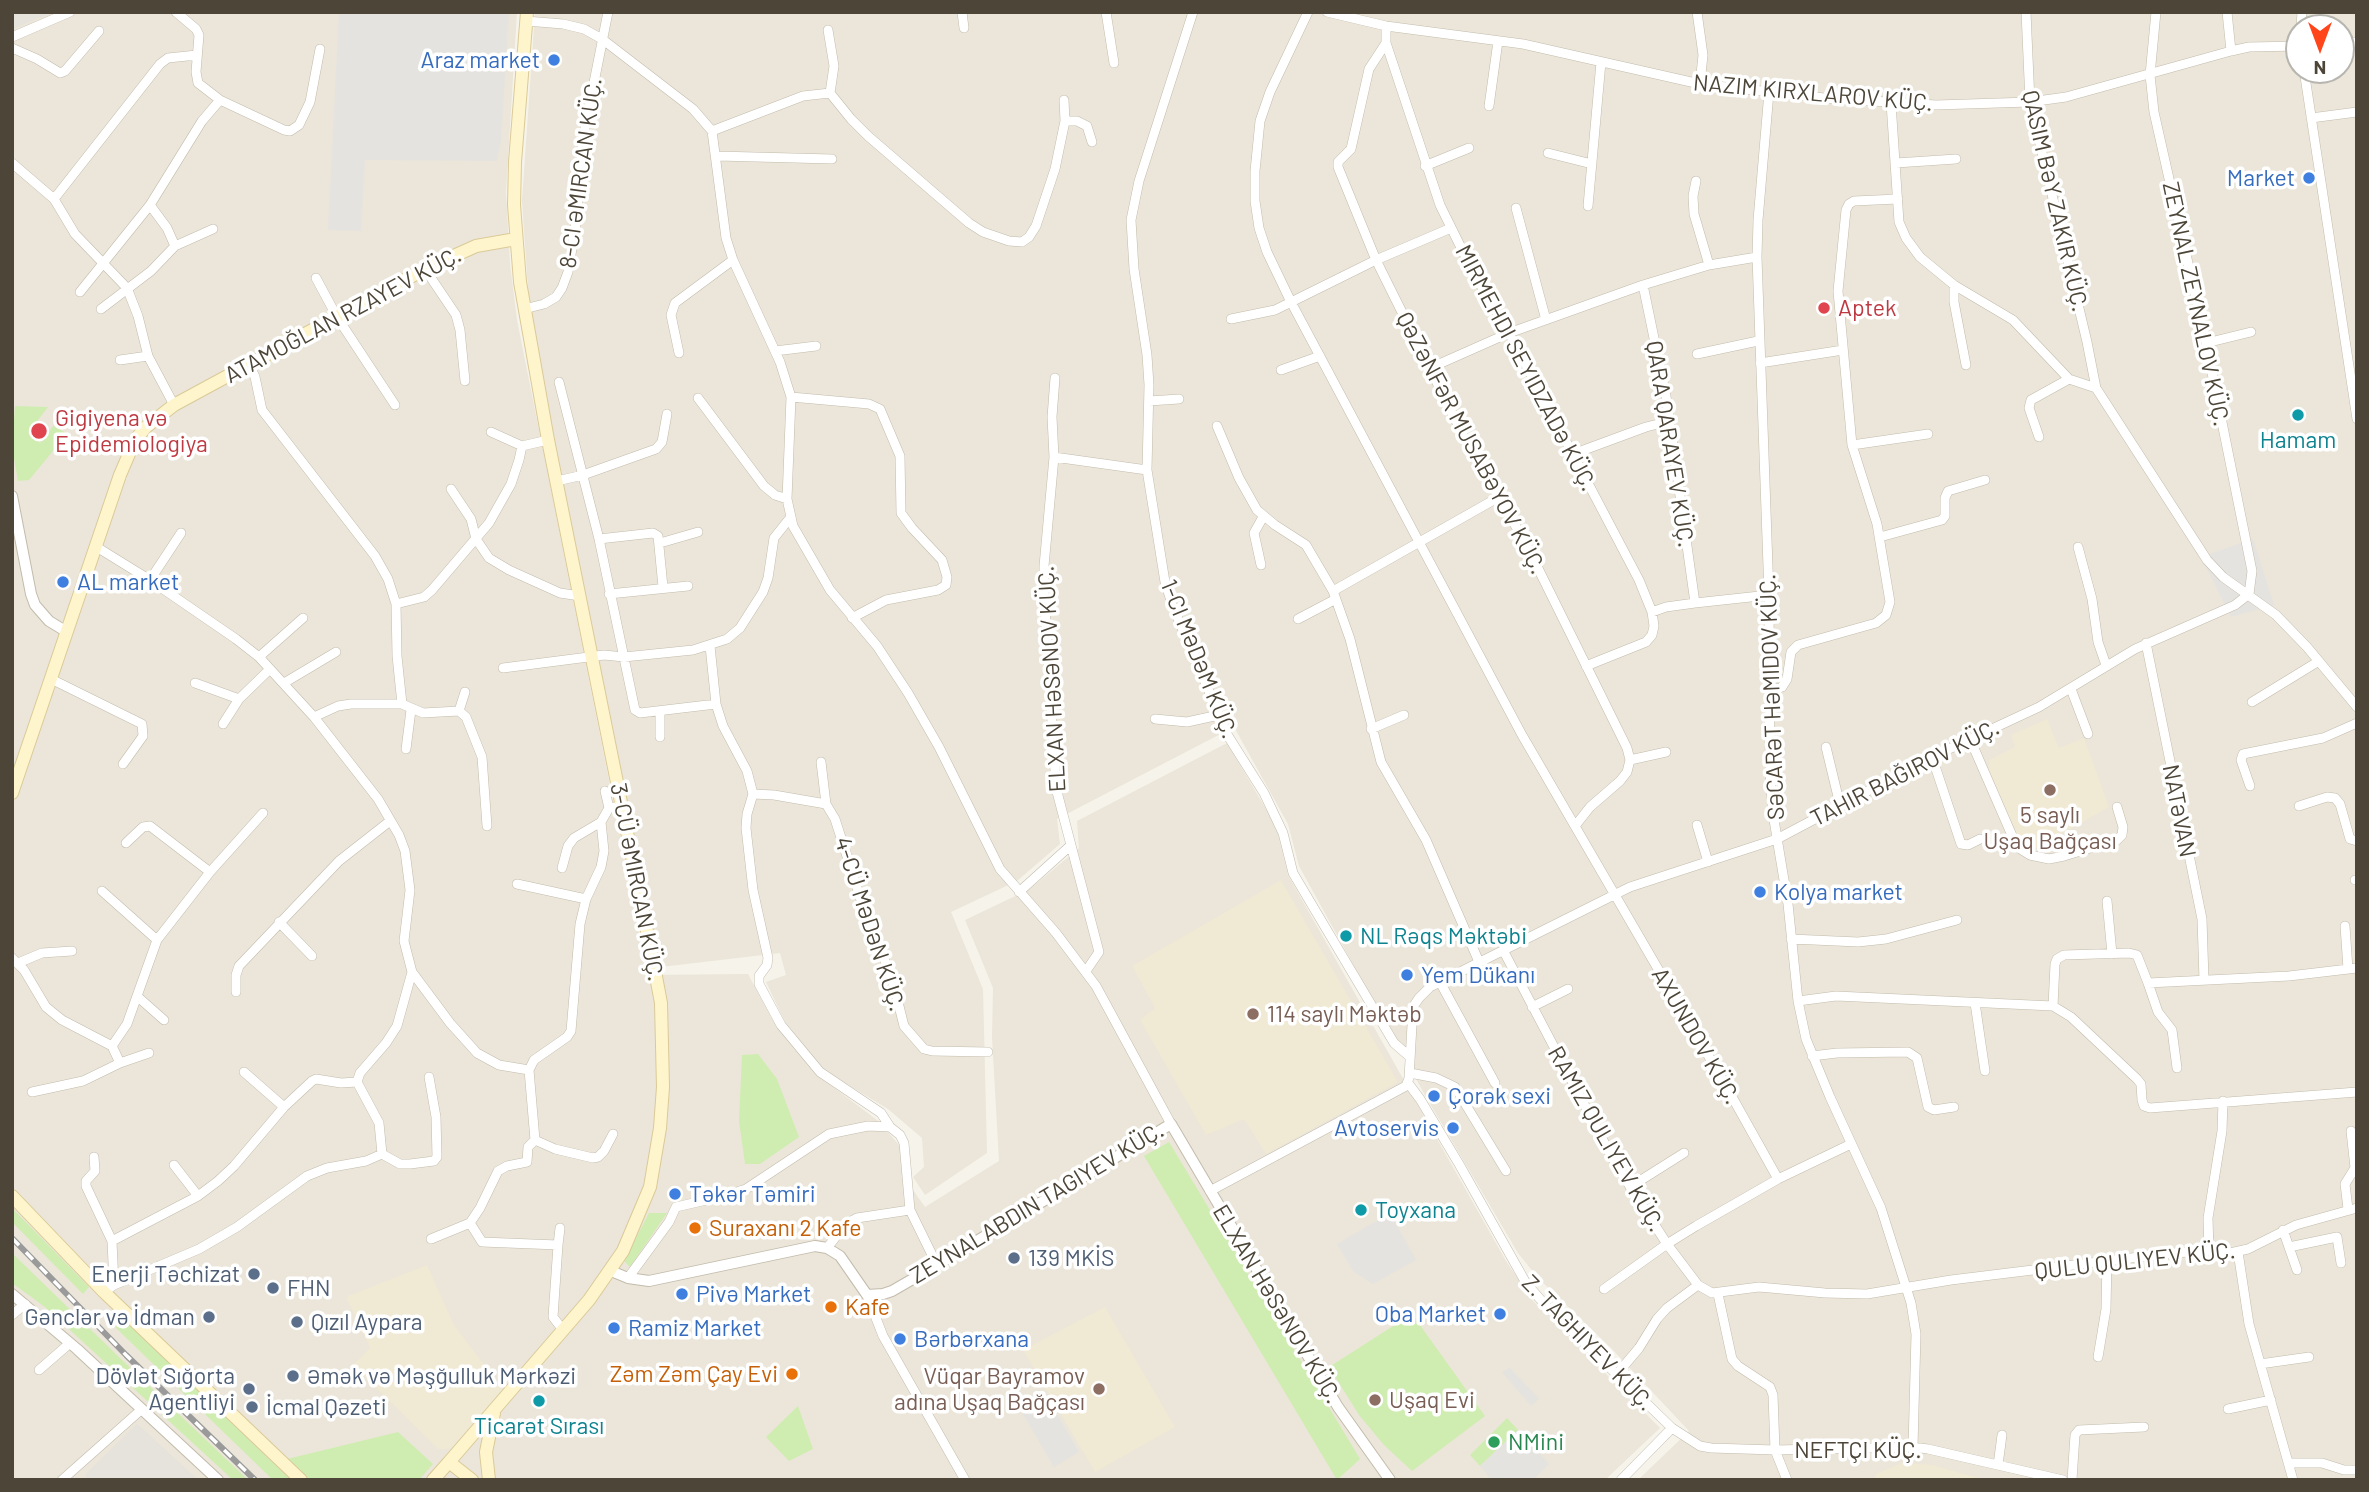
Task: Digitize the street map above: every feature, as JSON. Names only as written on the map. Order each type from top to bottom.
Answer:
[{"type":"main road","name":"3-CÜ ƏMIRCAN KÜÇ.","points":[[489,1480],[487,1442],[495,1409],[611,1270],[636,1223],[650,1187],[660,1128],[663,1087],[660,1003],[615,807],[592,657],[524,309],[516,239],[515,162],[527,17]]},
{"type":"main road","name":"ATAMOĞLAN RZAYEV KÜÇ.","points":[[12,793],[95,546],[135,440],[156,417],[174,405],[425,269],[476,246],[516,239]]},
{"type":"main road","points":[[12,1196],[109,1288],[300,1480]]},
{"type":"main road","points":[[433,1480],[495,1409]]},
{"type":"main road","points":[[449,1462],[472,1480]]},
{"type":"street","points":[[12,37],[70,12]]},
{"type":"street","points":[[176,12],[196,29],[199,35],[196,72],[198,83],[220,100],[284,130],[290,131],[299,125],[310,102],[320,49]]},
{"type":"street","name":"8-CI ƏMIRCAN KÜÇ.","points":[[524,309],[544,304],[556,297],[568,272],[575,231],[583,138],[608,12]]},
{"type":"street","points":[[962,12],[964,28]]},
{"type":"street","points":[[1106,12],[1114,64]]},
{"type":"street","name":"1-CI MƏDƏM KÜÇ.","points":[[1193,12],[1139,181],[1131,220],[1134,269],[1147,355],[1147,470],[1168,596],[1228,736],[1264,793],[1283,833],[1293,873],[1394,1043],[1410,1057]]},
{"type":"street","name":"AXUNDOV KÜÇ.","points":[[1308,12],[1270,92],[1260,121],[1255,201],[1259,228],[1267,252],[1522,736],[1778,1179]]},
{"type":"street","points":[[1326,12],[1386,26],[1552,50],[1700,83],[1891,103],[1963,105],[2030,102],[2066,97],[2231,51],[2249,47],[2285,46]]},
{"type":"street","points":[[1697,12],[1703,55],[1700,83]]},
{"type":"street","points":[[2026,12],[2030,102],[2096,388],[2207,560],[2223,577],[2276,615],[2357,707]]},
{"type":"street","name":"ZEYNAL ZEYNALOV KÜÇ.","points":[[2156,12],[2150,75],[2161,148],[2206,344],[2252,571],[2249,594]]},
{"type":"street","points":[[2227,12],[2231,51]]},
{"type":"street","points":[[527,17],[584,29],[601,39],[693,108],[712,131],[803,96],[830,93]]},
{"type":"street","name":"MIRMEHDI SEYIDZADƏ KÜÇ.","points":[[1386,26],[1386,43],[1425,166],[1451,228],[1474,274],[1509,332],[1639,580],[1652,612]]},
{"type":"street","points":[[828,30],[834,66],[830,93],[851,119],[969,223],[983,233],[1009,241],[1022,242],[1036,226],[1055,169],[1065,121],[1063,100]]},
{"type":"street","points":[[12,48],[37,58],[60,73],[65,71],[99,31]]},
{"type":"street","points":[[1489,106],[1498,41]]},
{"type":"street","name":"QƏZƏNFƏR MUSABƏYOV KÜÇ.","points":[[1386,43],[1369,69],[1351,149],[1338,162],[1338,167],[1376,260],[1468,445],[1525,542],[1628,748],[1630,760]]},
{"type":"street","points":[[54,199],[160,64],[168,58],[197,55]]},
{"type":"street","points":[[1588,206],[1601,62]]},
{"type":"street","points":[[2306,84],[2357,419]]},
{"type":"street","name":"SƏCARƏT HƏMIDOV KÜÇ.","points":[[1769,92],[1757,257],[1769,595],[1770,774],[1798,1001],[1806,1039],[1881,1208],[1911,1303],[1916,1334],[1913,1447]]},
{"type":"street","points":[[80,292],[150,205],[202,121],[220,100]]},
{"type":"street","points":[[1891,103],[1899,222],[1906,238],[1920,257],[1954,285],[2013,320],[2069,379],[2096,388]]},
{"type":"street","points":[[2311,118],[2357,112]]},
{"type":"street","points":[[1065,121],[1077,121],[1087,126],[1092,142]]},
{"type":"street","name":"ZEYNALABDIN TAGIYEV KÜÇ.","points":[[712,131],[724,226],[733,260],[775,351],[791,397],[787,499],[790,518],[830,590],[877,646],[908,693],[945,758],[991,854],[1019,892],[1086,971],[1171,1124],[892,1291],[867,1295]]},
{"type":"street","points":[[1425,166],[1469,148]]},
{"type":"street","points":[[1548,153],[1592,164]]},
{"type":"street","points":[[717,156],[832,159]]},
{"type":"street","points":[[1896,163],[1956,159]]},
{"type":"street","points":[[12,163],[54,199],[75,234],[127,288],[138,316],[148,356],[174,405]]},
{"type":"street","points":[[1696,181],[1694,214],[1709,265]]},
{"type":"street","points":[[1770,691],[1782,687],[1787,678],[1791,652],[1798,645],[1876,623],[1886,615],[1890,602],[1871,499],[1852,445],[1838,291],[1846,210],[1849,204],[1854,201],[1898,200]]},
{"type":"street","points":[[150,205],[167,228],[175,246]]},
{"type":"street","points":[[1517,208],[1546,320]]},
{"type":"street","points":[[1231,319],[1275,310],[1376,260],[1451,228]]},
{"type":"street","points":[[101,309],[151,271],[175,246],[213,229]]},
{"type":"street","points":[[1430,368],[1509,332],[1643,285],[1709,265],[1757,257]]},
{"type":"street","points":[[679,353],[671,315],[675,303],[733,260]]},
{"type":"street","points":[[425,269],[456,315],[465,381]]},
{"type":"street","points":[[316,278],[337,317],[395,405]]},
{"type":"street","name":"QARA QARAYEV KÜÇ.","points":[[1643,285],[1670,421],[1677,488],[1695,603]]},
{"type":"street","points":[[1954,285],[1954,302],[1966,365]]},
{"type":"street","points":[[2206,344],[2251,332]]},
{"type":"street","points":[[1697,354],[1758,341]]},
{"type":"street","points":[[775,351],[816,345]]},
{"type":"street","points":[[1760,363],[1843,350]]},
{"type":"street","points":[[120,360],[148,356]]},
{"type":"street","points":[[1281,370],[1320,356]]},
{"type":"street","points":[[249,364],[256,377],[262,410],[375,556],[388,579],[396,604],[397,656],[402,704]]},
{"type":"street","name":"ELXAN HƏSƏNOV KÜÇ.","points":[[1055,378],[1052,416],[1054,457],[1044,592],[1053,757],[1061,811],[1099,952],[1086,971]]},
{"type":"street","points":[[2039,437],[2029,408],[2031,400],[2069,379]]},
{"type":"street","points":[[559,382],[598,539],[635,710],[640,713],[716,704]]},
{"type":"street","points":[[791,397],[869,404],[880,409],[900,456],[901,513],[942,560],[947,577],[946,585],[938,590],[886,600],[852,618]]},
{"type":"street","points":[[698,398],[764,486],[775,495],[787,499]]},
{"type":"street","points":[[1149,401],[1180,399]]},
{"type":"street","points":[[557,481],[583,475],[656,449],[662,442],[667,414]]},
{"type":"street","points":[[1573,454],[1670,421]]},
{"type":"street","points":[[1217,426],[1239,478],[1263,517],[1306,545],[1334,595],[1350,639],[1371,729],[1386,774],[1426,840],[1479,962]]},
{"type":"street","points":[[491,432],[522,446],[548,440]]},
{"type":"street","points":[[1852,445],[1928,434]]},
{"type":"street","points":[[396,604],[424,597],[489,523],[510,484],[522,446]]},
{"type":"street","points":[[1054,457],[1147,470]]},
{"type":"street","points":[[1880,537],[1942,520],[1945,516],[1945,498],[1948,491],[1986,480]]},
{"type":"street","points":[[451,489],[471,519],[476,539],[489,558],[560,593],[580,596]]},
{"type":"street","points":[[12,496],[35,605],[49,621],[67,632]]},
{"type":"street","points":[[1298,619],[1419,543],[1499,497]]},
{"type":"street","points":[[1261,565],[1254,533],[1263,517]]},
{"type":"street","points":[[503,668],[592,657],[624,657],[693,650],[727,639],[740,628],[753,608],[768,578],[774,538],[790,518]]},
{"type":"street","points":[[660,543],[698,531]]},
{"type":"street","points":[[150,580],[181,533]]},
{"type":"street","points":[[598,539],[653,533],[658,536],[663,587]]},
{"type":"street","points":[[95,546],[236,639],[284,682],[314,717],[378,799],[402,843],[410,890],[404,941],[412,972],[450,1023],[477,1053],[499,1065],[529,1070]]},
{"type":"street","points":[[2078,547],[2092,598],[2098,642],[2106,665]]},
{"type":"street","points":[[609,594],[688,586]]},
{"type":"street","points":[[1210,1191],[1396,1093],[1408,1083],[1413,1007],[1423,992],[1440,982],[1613,894],[1645,881],[1777,839],[1970,738],[2071,689],[2106,665],[2146,643],[2224,611],[2249,594]]},
{"type":"street","points":[[1586,666],[1646,642],[1652,635],[1654,626],[1652,612],[1666,607],[1769,595]]},
{"type":"street","points":[[258,657],[303,618]]},
{"type":"street","name":"NATƏVAN","points":[[2146,643],[2202,919],[2205,945],[2204,980]]},
{"type":"street","points":[[710,646],[716,704],[723,726],[747,771],[754,794],[747,814],[746,828],[753,890],[768,958],[767,965],[759,976],[759,984],[781,1025],[820,1072],[881,1113],[890,1127],[900,1135],[906,1151],[910,1210],[937,1265]]},
{"type":"street","points":[[284,682],[336,652]]},
{"type":"street","points":[[2252,702],[2319,661]]},
{"type":"street","points":[[223,724],[239,699],[270,669]]},
{"type":"street","points":[[51,679],[142,724],[143,736],[123,764]]},
{"type":"street","points":[[195,683],[239,699]]},
{"type":"street","points":[[2071,689],[2088,734]]},
{"type":"street","points":[[459,711],[465,692]]},
{"type":"street","points":[[314,717],[351,704],[402,704],[411,710],[424,713],[459,711],[466,717],[482,757],[487,826]]},
{"type":"street","points":[[406,749],[411,710]]},
{"type":"street","points":[[660,711],[660,737]]},
{"type":"street","points":[[1155,719],[1187,722],[1219,715]]},
{"type":"street","points":[[1371,729],[1404,715]]},
{"type":"street","points":[[2250,786],[2241,760],[2243,754],[2323,738],[2357,723]]},
{"type":"street","points":[[1970,738],[2017,847],[2030,855],[2049,859],[2118,840],[2123,827],[2118,807]]},
{"type":"street","points":[[1826,747],[1840,805]]},
{"type":"street","points":[[1575,826],[1590,807],[1620,781],[1627,772],[1630,760],[1666,752]]},
{"type":"street","points":[[1933,757],[1961,844],[1968,845],[1980,839]]},
{"type":"street","name":"4-CÜ MƏDƏN KÜÇ.","points":[[821,762],[826,804],[835,818],[870,928],[891,974],[904,1026],[924,1049],[988,1052]]},
{"type":"street","points":[[562,868],[568,846],[574,838],[601,822],[615,807],[605,791]]},
{"type":"street","points":[[754,794],[826,804]]},
{"type":"street","points":[[2299,806],[2335,797],[2340,804],[2350,839],[2357,841]]},
{"type":"street","points":[[112,1046],[127,1024],[157,940],[210,872],[263,813]]},
{"type":"street","points":[[236,992],[239,966],[339,861],[390,821]]},
{"type":"street","points":[[431,1239],[470,1223],[498,1171],[507,1166],[527,1162],[528,1147],[535,1140],[529,1070],[534,1060],[567,1037],[571,1031],[580,924],[586,899],[601,867],[604,851],[601,822]]},
{"type":"street","points":[[1697,825],[1708,862]]},
{"type":"street","points":[[126,843],[143,827],[150,826],[210,872]]},
{"type":"street","points":[[1019,892],[1070,846]]},
{"type":"street","points":[[517,884],[586,899]]},
{"type":"street","points":[[102,891],[157,940]]},
{"type":"street","points":[[2107,901],[2112,954]]},
{"type":"street","points":[[1791,939],[1858,942],[1886,939],[1957,920]]},
{"type":"street","points":[[279,922],[312,956]]},
{"type":"street","points":[[2148,983],[2289,976],[2353,968],[2345,926]]},
{"type":"street","name":"RAMIZ QULIYEV KÜÇ.","points":[[1503,950],[1629,1187],[1698,1285],[1718,1294]]},
{"type":"street","points":[[72,951],[42,953],[15,961],[46,1007],[62,1020],[112,1046],[120,1063]]},
{"type":"street","points":[[2053,1006],[2057,959],[2064,956],[2112,954],[2137,956],[2158,1012],[2172,1030],[2178,1069]]},
{"type":"street","points":[[382,1154],[379,1123],[357,1082],[360,1073],[397,1026],[412,972]]},
{"type":"street","points":[[1440,982],[1495,1083]]},
{"type":"street","points":[[1532,1007],[1568,989]]},
{"type":"street","points":[[1798,1001],[1836,996],[2053,1006],[2071,1017],[2137,1079],[2141,1084],[2144,1106],[2150,1108],[2357,1092]]},
{"type":"street","points":[[138,997],[164,1020]]},
{"type":"street","points":[[1975,1003],[1985,1071]]},
{"type":"street","points":[[1812,1056],[1908,1052],[1917,1058],[1928,1107],[1934,1110],[1954,1107]]},
{"type":"street","points":[[32,1092],[83,1081],[120,1063],[149,1053]]},
{"type":"street","points":[[244,1072],[284,1107]]},
{"type":"street","points":[[1410,1073],[1436,1078],[1455,1087],[1506,1171]]},
{"type":"street","points":[[382,1154],[400,1164],[434,1161],[437,1157],[436,1117],[429,1076]]},
{"type":"street","points":[[112,1241],[198,1196],[234,1166],[284,1107],[316,1079],[341,1083],[357,1082]]},
{"type":"street","name":"Z. TAGHIYEV KÜÇ.","points":[[1408,1083],[1459,1164],[1526,1283],[1672,1428],[1621,1480]]},
{"type":"street","points":[[2209,1251],[2208,1218],[2222,1131],[2223,1101]]},
{"type":"street","name":"ELXAN HƏSƏNOV KÜÇ.","points":[[1171,1124],[1338,1407],[1390,1480]]},
{"type":"street","points":[[628,1278],[669,1222],[676,1207],[746,1189],[829,1134],[869,1126],[890,1127]]},
{"type":"street","points":[[2351,1131],[2355,1168],[2345,1184],[2352,1208]]},
{"type":"street","points":[[535,1140],[555,1149],[593,1158],[604,1151],[612,1134]]},
{"type":"street","points":[[1604,1289],[1667,1244],[1778,1179],[1851,1143]]},
{"type":"street","points":[[1629,1187],[1685,1153]]},
{"type":"street","points":[[94,1157],[95,1171],[86,1181],[86,1186],[112,1241],[109,1288],[199,1249],[237,1227],[307,1176],[327,1168],[366,1161],[382,1154]]},
{"type":"street","points":[[174,1165],[198,1196]]},
{"type":"street","name":"QULU QULIYEV KÜÇ.","points":[[1906,1287],[2107,1260],[2209,1251],[2238,1252],[2283,1230],[2352,1208]]},
{"type":"street","points":[[827,1248],[846,1224],[857,1218],[910,1210]]},
{"type":"street","points":[[470,1223],[482,1242],[558,1245]]},
{"type":"street","points":[[560,1228],[553,1317],[563,1330]]},
{"type":"street","points":[[2283,1230],[2297,1270]]},
{"type":"street","points":[[2289,1247],[2337,1237],[2341,1263]]},
{"type":"street","points":[[611,1270],[639,1281],[658,1280],[803,1247],[827,1248],[847,1263],[867,1295],[883,1336],[965,1480]]},
{"type":"street","points":[[2238,1252],[2249,1324],[2293,1480]]},
{"type":"street","points":[[2098,1357],[2106,1309],[2107,1260]]},
{"type":"street","points":[[1617,1374],[1667,1308],[1698,1285]]},
{"type":"street","points":[[1775,1450],[1773,1395],[1770,1387],[1731,1359],[1718,1294],[1759,1287],[1858,1294],[1906,1287]]},
{"type":"street","points":[[12,1294],[70,1342],[218,1480]]},
{"type":"street","points":[[12,1315],[25,1304]]},
{"type":"street","points":[[39,1370],[70,1342]]},
{"type":"street","points":[[2260,1364],[2309,1357]]},
{"type":"street","points":[[2228,1409],[2271,1400]]},
{"type":"street","points":[[62,1480],[72,1476],[142,1409]]},
{"type":"street","points":[[2072,1480],[2075,1434],[2079,1430],[2144,1427]]},
{"type":"street","name":"NEFTÇI KÜÇ.","points":[[1672,1428],[1700,1446],[1712,1448],[1775,1450],[1913,1447],[2063,1480]]},
{"type":"street","points":[[1998,1465],[2002,1435]]},
{"type":"street","name":"NEFTÇI KÜÇ.","points":[[1775,1450],[1787,1480]]},
{"type":"street","points":[[2289,1463],[2322,1463],[2344,1470],[2357,1470]]},
{"type":"shaded area","points":[[12,12],[517,12],[506,192],[510,264],[517,320],[648,975],[748,974],[772,1019],[817,1075],[877,1120],[900,1146],[903,1176],[925,1207],[999,1161],[992,1037],[993,988],[965,920],[1030,889],[1079,848],[1077,821],[1227,743],[1276,826],[1288,875],[1506,1261],[1532,1300],[1660,1428],[1605,1480],[12,1480]]},
{"type":"shaded area","points":[[12,12],[53,12],[12,29]]},
{"type":"shaded area","points":[[339,12],[509,12],[501,141],[497,161],[365,160],[361,231],[328,230]]},
{"type":"shaded area","points":[[535,12],[2357,12],[2357,1480],[1638,1480],[1689,1431],[1612,1349],[1538,1278],[1518,1253],[1426,1097],[1299,866],[1288,824],[1234,727],[1057,819],[1060,844],[1017,881],[951,912],[983,989],[987,1153],[925,1195],[913,1177],[924,1167],[922,1138],[888,1109],[822,1069],[784,1020],[766,982],[786,975],[780,953],[661,967],[530,318],[522,201]]},
{"type":"shaded area","points":[[2253,539],[2274,605],[2231,617],[2201,557]]},
{"type":"shaded area","name":"5 saylı Uşaq Bağçası","points":[[2047,719],[2059,748],[2084,738],[2109,807],[2036,848],[2031,841],[2021,844],[1988,773],[1989,760],[2015,747],[2011,735]]},
{"type":"shaded area","name":"114 saylı Məktəb","points":[[1281,880],[1398,1082],[1266,1154],[1244,1119],[1206,1135],[1140,1020],[1155,1008],[1132,966]]},
{"type":"shaded area","points":[[1390,1213],[1416,1260],[1373,1284],[1354,1272],[1337,1244]]},
{"type":"shaded area","points":[[427,1265],[454,1325],[503,1389],[455,1446],[448,1449],[438,1449],[353,1365],[370,1348],[346,1297]]},
{"type":"shaded area","name":"Vüqar Bayramov adına Uşaq Bağçası","points":[[1105,1307],[1175,1427],[1095,1472],[1023,1350]]},
{"type":"shaded area","points":[[1510,1368],[1539,1399],[1531,1406],[1502,1372]]},
{"type":"shaded area","points":[[1044,1392],[1079,1452],[1054,1467],[1019,1407]]},
{"type":"shaded area","points":[[137,1424],[198,1480],[88,1480],[85,1475]]},
{"type":"shaded area","points":[[1518,1430],[1549,1464],[1533,1480],[1492,1480],[1480,1466]]},
{"type":"shaded area","points":[[1902,1463],[1932,1465],[1985,1480],[1874,1480],[1876,1474]]},
{"type":"green space","points":[[15,406],[48,407],[28,433],[40,443],[54,425],[67,434],[29,480],[18,481],[12,447]]},
{"type":"green space","points":[[758,1054],[777,1079],[799,1137],[760,1164],[745,1164],[739,1121],[742,1055]]},
{"type":"green space","points":[[1169,1142],[1360,1459],[1337,1480],[1144,1156]]},
{"type":"green space","points":[[12,1208],[89,1287],[83,1294],[12,1222]]},
{"type":"green space","points":[[649,1213],[667,1213],[630,1267],[624,1261]]},
{"type":"green space","points":[[12,1253],[248,1480],[233,1480],[45,1307],[12,1283]]},
{"type":"green space","points":[[1412,1314],[1485,1416],[1412,1471],[1384,1445],[1359,1415],[1329,1367]]},
{"type":"green space","points":[[123,1319],[291,1480],[273,1480],[115,1327]]},
{"type":"green space","points":[[798,1406],[813,1449],[789,1461],[766,1437]]},
{"type":"green space","name":"NMini","points":[[1507,1418],[1518,1430],[1480,1466],[1470,1455]]},
{"type":"green space","points":[[398,1432],[433,1464],[419,1480],[310,1480],[287,1459]]},
{"type":"railway","points":[[12,1238],[126,1355],[255,1480]]},
{"type":"place","name":"Araz market","points":[[554,60]]},
{"type":"place","name":"Market","points":[[2309,178]]},
{"type":"place","name":"Aptek","points":[[1824,308]]},
{"type":"place","name":"Hamam","points":[[2298,415]]},
{"type":"place","name":"Gigiyena və Epidemiologiya","points":[[39,431]]},
{"type":"place","name":"AL market","points":[[63,582]]},
{"type":"place","name":"5 saylı Uşaq Bağçası","points":[[2050,790]]},
{"type":"place","name":"Kolya market","points":[[1760,892]]},
{"type":"place","name":"NL Rəqs Məktəbi","points":[[1346,936]]},
{"type":"place","name":"Yem Dükanı","points":[[1407,975]]},
{"type":"place","name":"114 saylı Məktəb","points":[[1253,1014]]},
{"type":"place","name":"Çorək sexi","points":[[1434,1096]]},
{"type":"place","name":"Avtoservis","points":[[1453,1128]]},
{"type":"place","name":"Təkər Təmiri","points":[[675,1194]]},
{"type":"place","name":"Toyxana","points":[[1361,1210]]},
{"type":"place","name":"Suraxanı 2 Kafe","points":[[695,1228]]},
{"type":"place","name":"139 MKİS","points":[[1014,1258]]},
{"type":"place","name":"Enerji Təchizat","points":[[254,1274]]},
{"type":"place","name":"FHN","points":[[273,1288]]},
{"type":"place","name":"Pivə Market","points":[[682,1294]]},
{"type":"place","name":"Kafe","points":[[831,1307]]},
{"type":"place","name":"Oba Market","points":[[1500,1314]]},
{"type":"place","name":"Gənclər və İdman","points":[[209,1317]]},
{"type":"place","name":"Qızıl Aypara","points":[[297,1322]]},
{"type":"place","name":"Ramiz Market","points":[[614,1328]]},
{"type":"place","name":"Bərbərxana","points":[[900,1339]]},
{"type":"place","name":"Zəm Zəm Çay Evi","points":[[792,1374]]},
{"type":"place","name":"Əmək və Məşğulluk Mərkəzi","points":[[293,1376]]},
{"type":"place","name":"Dövlət Sığorta Agentliyi","points":[[249,1389]]},
{"type":"place","name":"Vüqar Bayramov adına Uşaq Bağçası","points":[[1099,1389]]},
{"type":"place","name":"Uşaq Evi","points":[[1375,1400]]},
{"type":"place","name":"Ticarət Sırası","points":[[539,1401]]},
{"type":"place","name":"İcmal Qəzeti","points":[[252,1407]]},
{"type":"place","name":"NMini","points":[[1494,1442]]}]
